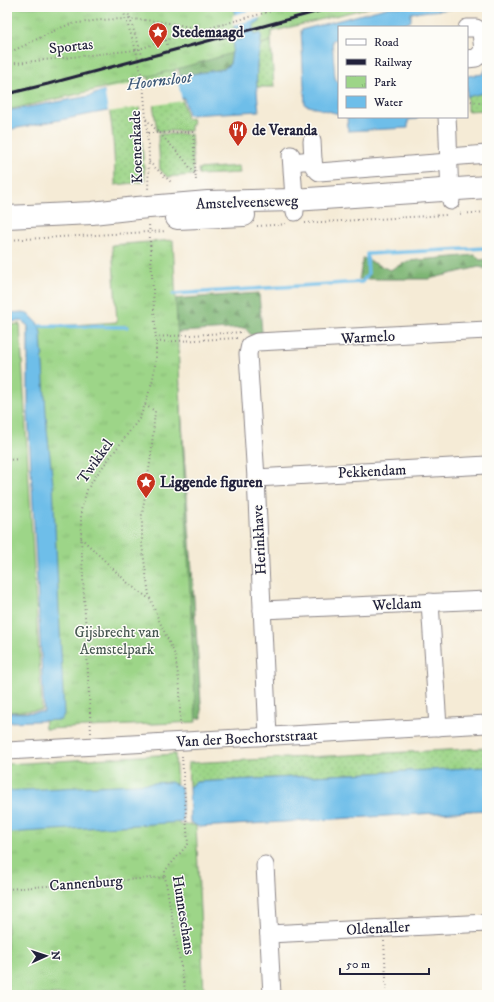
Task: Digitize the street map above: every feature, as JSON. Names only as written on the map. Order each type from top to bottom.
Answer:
[{"type":"main road","name":"Amstelveenseweg","points":[[451,205],[487,187]]},
{"type":"main road","name":"Amstelveenseweg","points":[[7,226],[91,221],[295,215],[451,205],[487,199]]},
{"type":"main road","name":"Amstelveenseweg","points":[[7,217],[92,213],[208,202],[295,215]]},
{"type":"street","points":[[468,28],[476,28],[481,32],[483,51],[476,58],[468,59]]},
{"type":"street","points":[[447,118],[451,205]]},
{"type":"street","points":[[312,141],[314,167],[319,172],[487,154]]},
{"type":"street","points":[[295,215],[291,158],[314,160]]},
{"type":"street","name":"Warmelo","points":[[257,344],[487,330]]},
{"type":"street","name":"Herinkhave","points":[[257,344],[248,354],[256,478],[268,736]]},
{"type":"street","name":"Pekkendam","points":[[256,478],[487,465]]},
{"type":"street","points":[[430,602],[487,600]]},
{"type":"street","name":"Weldam","points":[[262,610],[430,602],[438,727]]},
{"type":"street","name":"Van der Boechorststraat","points":[[7,751],[487,724]]},
{"type":"street","points":[[265,865],[272,995]]},
{"type":"street","name":"Oldenaller","points":[[269,934],[487,923]]},
{"type":"path","name":"Koenenkade","points":[[122,7],[136,50],[143,82],[147,133],[148,194]]},
{"type":"path","points":[[126,7],[143,58]]},
{"type":"path","name":"Sportas","points":[[7,64],[136,50],[166,40],[286,7]]},
{"type":"path","points":[[7,53],[70,24],[111,19],[176,23],[202,30]]},
{"type":"path","points":[[166,40],[168,48]]},
{"type":"path","points":[[468,100],[478,103],[487,103]]},
{"type":"path","points":[[146,119],[182,157],[195,175]]},
{"type":"path","points":[[147,133],[193,132],[196,181]]},
{"type":"path","points":[[148,162],[172,183]]},
{"type":"path","points":[[252,226],[295,215],[451,205],[487,212]]},
{"type":"path","points":[[7,240],[173,231]]},
{"type":"path","name":"Twikkel","points":[[92,746],[81,538],[81,510],[87,490],[95,477],[139,419],[145,405],[154,373],[156,342],[149,232]]},
{"type":"path","points":[[155,337],[244,332],[251,338],[263,337],[257,344],[242,338],[156,342]]},
{"type":"path","name":"Hunneschans","points":[[145,405],[155,411],[152,456],[142,515],[142,545],[149,595],[175,655],[180,688],[181,741],[188,844],[165,871],[165,877],[186,995]]},
{"type":"path","points":[[7,460],[20,459]]},
{"type":"path","points":[[81,538],[129,584],[152,600]]},
{"type":"path","name":"Cannenburg","points":[[7,889],[165,877]]},
{"type":"path","points":[[384,928],[387,995]]},
{"type":"green space","points":[[7,7],[371,7],[271,32],[271,41],[206,61],[107,87],[7,110]]},
{"type":"green space","points":[[271,41],[274,87],[256,87],[257,63],[260,45]]},
{"type":"green space","points":[[233,49],[230,64],[224,69],[180,76],[174,54]]},
{"type":"green space","points":[[171,52],[187,119],[192,118],[193,124],[191,124],[191,131],[157,131],[145,59]]},
{"type":"green space","points":[[132,63],[138,91],[145,182],[115,185],[112,130],[103,75]]},
{"type":"green space","points":[[487,91],[487,110],[468,111],[468,96]]},
{"type":"green space","points":[[158,134],[191,134],[194,175],[167,177],[160,170]]},
{"type":"green space","points":[[239,166],[240,173],[199,175],[198,169]]},
{"type":"green space","name":"Gijsbrecht van Aemstelpark","points":[[173,240],[196,722],[45,729],[28,328],[117,322],[112,245]]},
{"type":"green space","points":[[475,255],[480,260],[487,259],[487,269],[479,267],[429,279],[359,279],[363,258],[390,270],[408,261]]},
{"type":"green space","points":[[259,293],[262,333],[251,335],[245,328],[164,333],[172,299]]},
{"type":"green space","points":[[20,324],[42,710],[7,712],[7,325]]},
{"type":"green space","points":[[177,348],[202,718],[189,719]]},
{"type":"green space","points":[[487,748],[487,767],[197,782],[189,787],[188,763]]},
{"type":"green space","points":[[175,754],[179,825],[196,825],[204,995],[7,995],[7,764]]},
{"type":"water","points":[[235,7],[260,7],[260,22],[254,24],[254,35],[261,33],[257,70],[259,111],[188,115],[184,98],[7,130],[7,111],[90,96],[102,91],[224,69],[230,64],[234,41],[242,39],[241,27],[234,29]]},
{"type":"water","points":[[390,7],[452,7],[452,9],[411,13],[410,22],[393,26],[338,26],[338,39],[332,40],[335,78],[338,82],[338,114],[305,105],[301,30]]},
{"type":"water","points":[[487,66],[487,92],[468,97],[468,76],[483,74]]},
{"type":"water","points":[[347,118],[418,118],[408,120],[408,128],[348,131]]},
{"type":"water","points":[[24,312],[36,321],[41,333],[47,429],[53,484],[64,714],[61,720],[7,722],[7,713],[44,712],[28,411],[28,326],[22,321],[7,322],[7,313]]},
{"type":"water","points":[[487,767],[487,810],[199,827],[190,822],[189,787],[196,782]]},
{"type":"water","points":[[171,782],[181,787],[183,822],[7,833],[7,791]]},
{"type":"pier","points":[[263,7],[263,17],[232,26],[233,15]]},
{"type":"pier","points":[[177,77],[182,101],[108,112],[104,89]]},
{"type":"waterway","points":[[173,294],[362,282],[368,274],[367,254],[487,248]]},
{"type":"waterway","points":[[40,326],[127,327]]},
{"type":"railway","points":[[7,94],[334,7]]},
{"type":"place","name":"Stedemaagd","points":[[158,49]]},
{"type":"place","name":"de Veranda","points":[[238,147]]},
{"type":"place","name":"Liggende figuren","points":[[146,499]]},
{"type":"water label","name":"Hoornsloot","points":[[159,80]]}]
